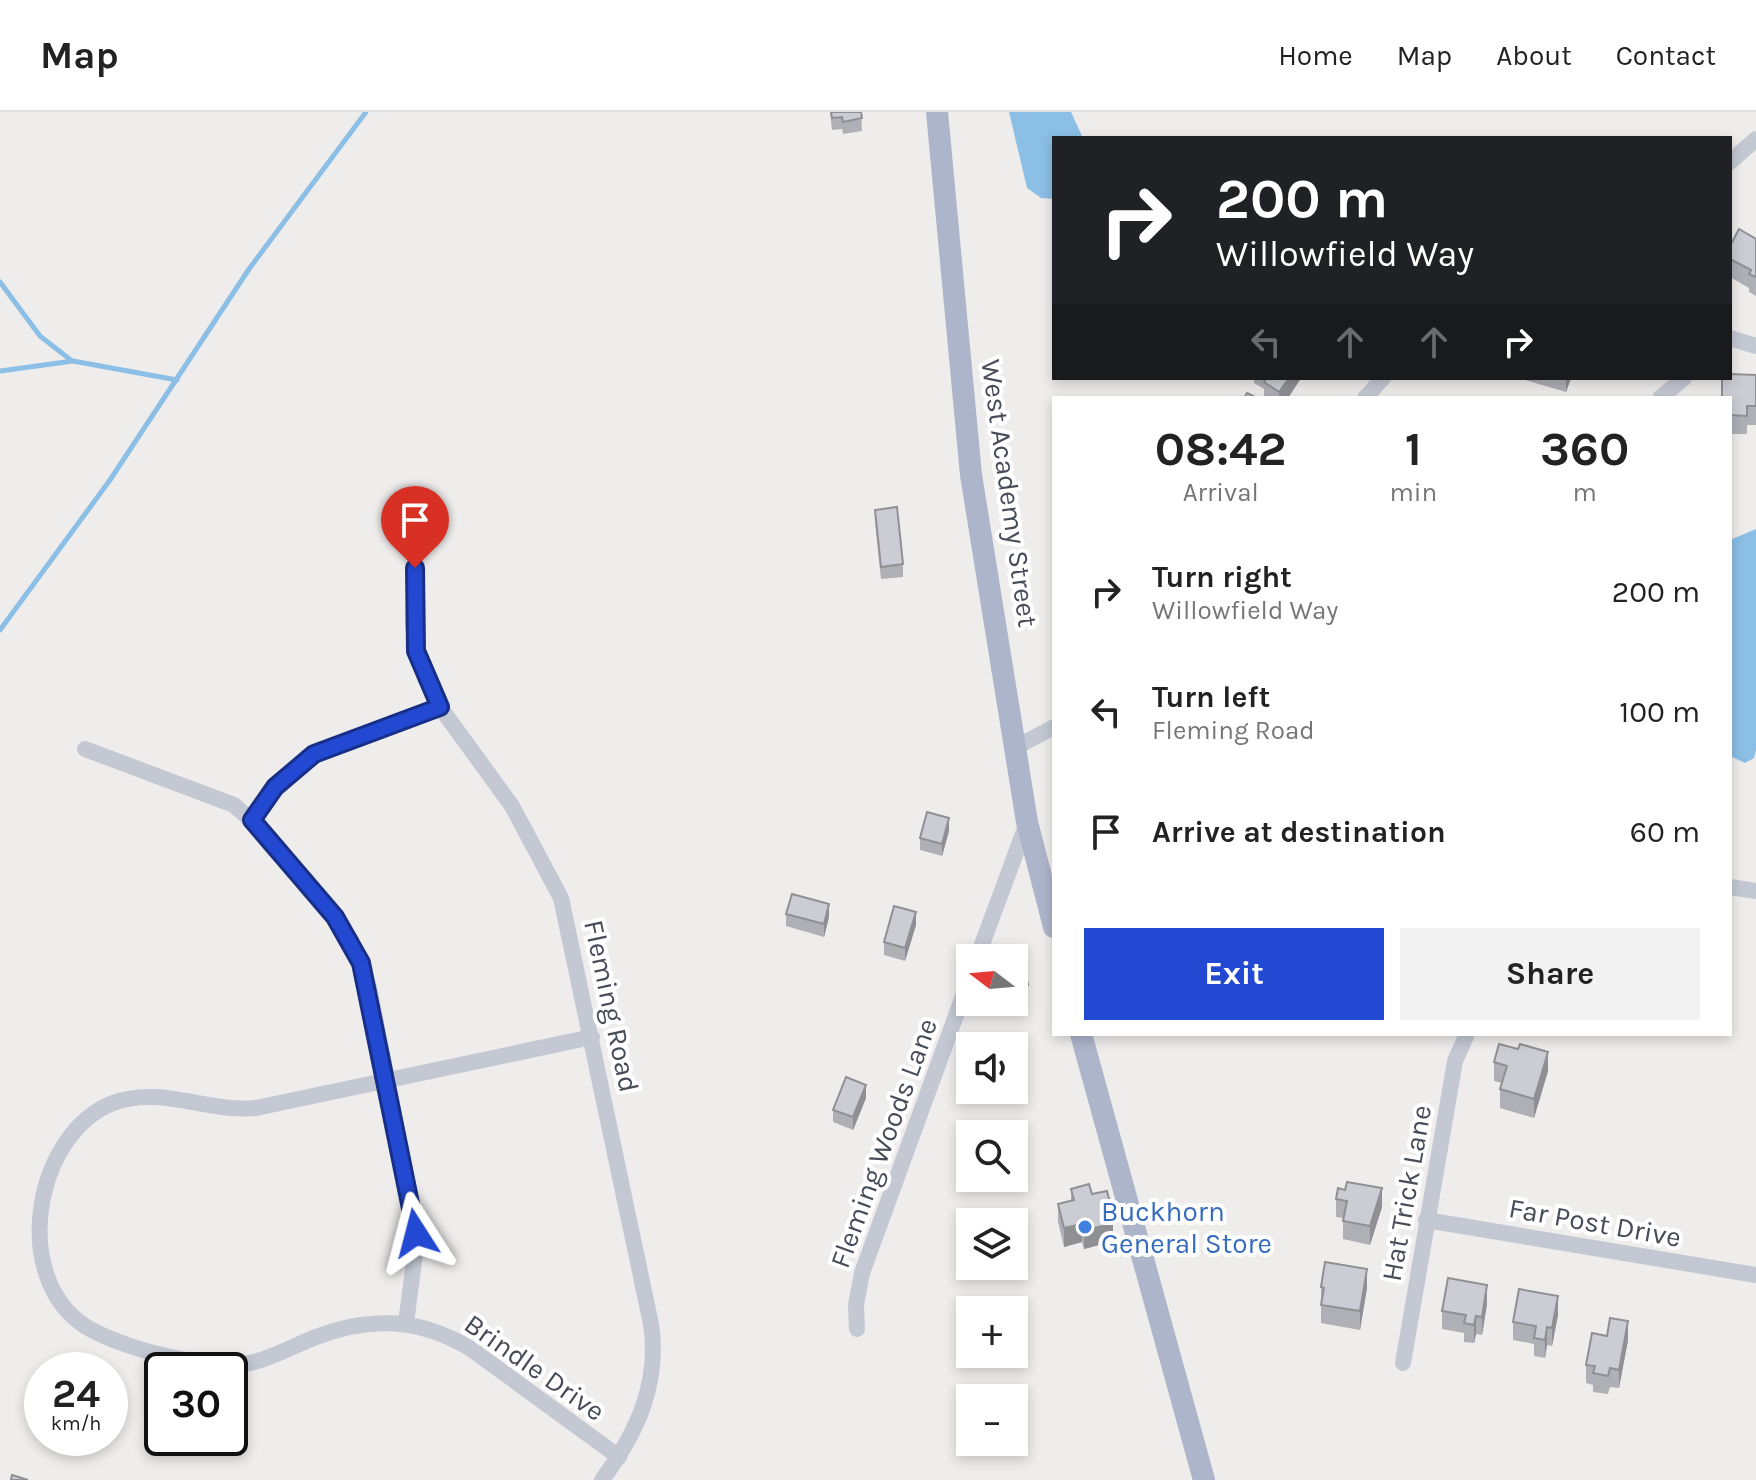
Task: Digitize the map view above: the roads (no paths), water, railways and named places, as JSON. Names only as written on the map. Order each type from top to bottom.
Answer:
[{"type":"main road","name":"West Academy Street","points":[[937,112],[971,475],[1018,746],[1027,822],[1052,919]]},
{"type":"main road","points":[[1082,1036],[1204,1480]]},
{"type":"street","points":[[1732,160],[1756,139]]},
{"type":"street","points":[[1732,339],[1756,346]]},
{"type":"street","points":[[1367,396],[1381,380]]},
{"type":"street","points":[[1662,396],[1682,380]]},
{"type":"street","name":"Fleming Road","points":[[415,568],[416,651],[440,707],[512,806],[552,875],[568,921],[592,1037],[655,1346],[649,1395],[619,1457],[602,1480]]},
{"type":"street","points":[[252,820],[275,787],[314,754],[440,707]]},
{"type":"street","points":[[1018,746],[1052,728]]},
{"type":"street","points":[[85,749],[216,795],[252,820],[351,940],[369,987],[416,1233],[406,1323]]},
{"type":"street","points":[[982,944],[1027,822]]},
{"type":"street","points":[[1732,887],[1756,891]]},
{"type":"street","name":"Fleming Woods Lane","points":[[857,1329],[856,1305],[862,1273],[956,1015]]},
{"type":"street","name":"Hat Trick Lane","points":[[1403,1363],[1455,1061],[1466,1036]]},
{"type":"street","name":"Brindle Drive","points":[[592,1037],[235,1110],[158,1097],[139,1097],[114,1103],[79,1126],[59,1155],[42,1209],[38,1243],[43,1271],[53,1294],[68,1313],[100,1335],[188,1361],[235,1366],[255,1362],[352,1325],[406,1323],[462,1344],[619,1457]]},
{"type":"street","name":"Far Post Drive","points":[[1426,1220],[1756,1275]]},
{"type":"water","points":[[1009,112],[1071,112],[1082,136],[1052,136],[1052,199],[1041,198],[1027,188]]},
{"type":"water","points":[[1756,529],[1756,750],[1754,758],[1745,763],[1732,757],[1732,539]]},
{"type":"waterway","points":[[0,630],[110,480],[249,269],[366,112]]},
{"type":"waterway","points":[[0,282],[40,336],[72,361]]},
{"type":"waterway","points":[[0,371],[73,361],[177,380]]},
{"type":"place","name":"Buckhorn General Store","points":[[1085,1227]]}]
